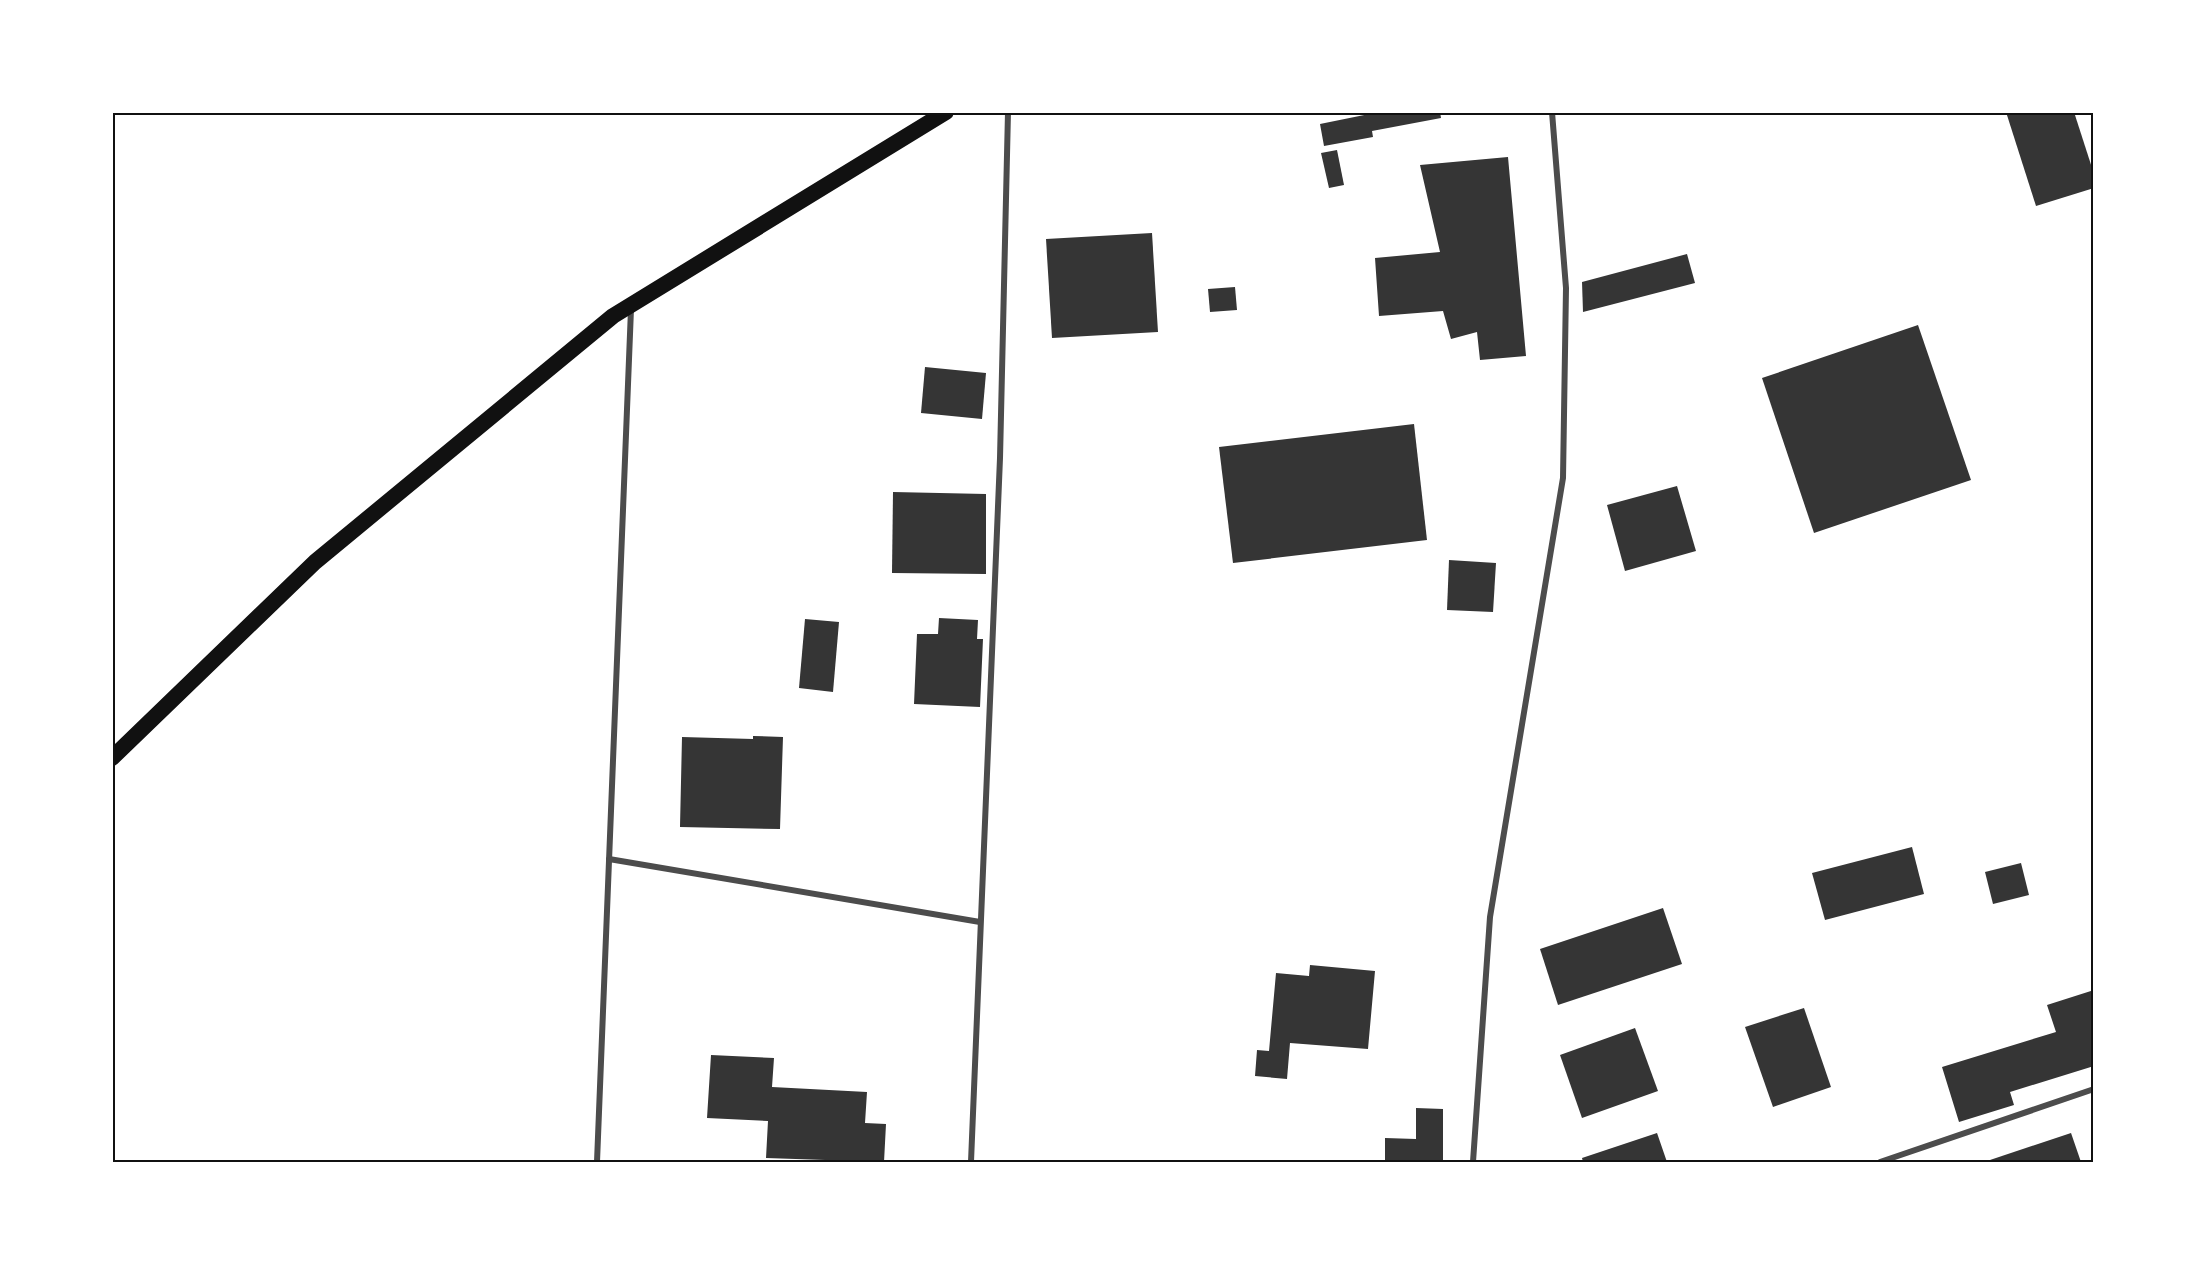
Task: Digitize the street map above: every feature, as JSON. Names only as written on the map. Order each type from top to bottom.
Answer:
[{"type":"highway","points":[[112,758],[315,562],[613,316],[946,112]]},
{"type":"street","points":[[970,1162],[1000,458],[1008,112]]},
{"type":"street","points":[[1473,1162],[1490,917],[1563,478],[1566,288],[1552,112]]},
{"type":"street","points":[[597,1162],[631,305]]},
{"type":"street","points":[[609,859],[980,922]]},
{"type":"street","points":[[1880,1162],[2094,1089]]},
{"type":"building","points":[[1379,112],[1440,112],[1441,118],[1372,131],[1373,137],[1324,146],[1320,124]]},
{"type":"building","points":[[2006,112],[2074,112],[2094,174],[2094,188],[2036,206]]},
{"type":"building","points":[[1337,150],[1344,185],[1329,188],[1321,153]]},
{"type":"building","points":[[1508,157],[1526,356],[1480,360],[1477,332],[1451,339],[1443,311],[1379,316],[1375,258],[1440,252],[1420,165]]},
{"type":"building","points":[[1152,233],[1158,332],[1052,338],[1046,239]]},
{"type":"building","points":[[1687,254],[1695,283],[1583,312],[1582,282]]},
{"type":"building","points":[[1235,287],[1237,310],[1210,312],[1208,289]]},
{"type":"building","points":[[1918,325],[1971,480],[1814,533],[1762,378]]},
{"type":"building","points":[[925,367],[986,373],[982,419],[921,413]]},
{"type":"building","points":[[1414,424],[1427,540],[1233,563],[1219,447]]},
{"type":"building","points":[[1677,486],[1696,551],[1625,571],[1607,505]]},
{"type":"building","points":[[893,492],[986,494],[986,574],[892,573]]},
{"type":"building","points":[[1449,560],[1496,563],[1493,612],[1447,610]]},
{"type":"building","points":[[939,618],[978,620],[977,639],[983,639],[980,707],[914,704],[917,634],[938,634]]},
{"type":"building","points":[[805,619],[839,622],[833,692],[799,688]]},
{"type":"building","points":[[753,736],[783,737],[780,829],[680,827],[682,737],[753,739]]},
{"type":"building","points":[[1912,847],[1924,894],[1825,920],[1812,873]]},
{"type":"building","points":[[2021,863],[2029,895],[1993,904],[1985,872]]},
{"type":"building","points":[[1663,908],[1682,964],[1558,1005],[1540,949]]},
{"type":"building","points":[[1310,965],[1375,971],[1368,1049],[1290,1043],[1287,1079],[1255,1076],[1257,1050],[1269,1051],[1276,973],[1309,976]]},
{"type":"building","points":[[2094,990],[2094,1066],[2010,1092],[2014,1105],[1959,1122],[1942,1067],[2056,1032],[2047,1005]]},
{"type":"building","points":[[1804,1008],[1831,1087],[1773,1107],[1745,1027]]},
{"type":"building","points":[[1635,1028],[1658,1091],[1582,1118],[1560,1055]]},
{"type":"building","points":[[711,1055],[774,1058],[772,1087],[867,1092],[865,1123],[886,1124],[884,1162],[766,1158],[768,1121],[707,1118]]},
{"type":"building","points":[[1416,1108],[1443,1109],[1443,1162],[1385,1162],[1385,1138],[1416,1139]]},
{"type":"building","points":[[1657,1133],[1667,1162],[1583,1162],[1582,1158]]},
{"type":"building","points":[[2071,1133],[2081,1162],[1984,1162]]}]
